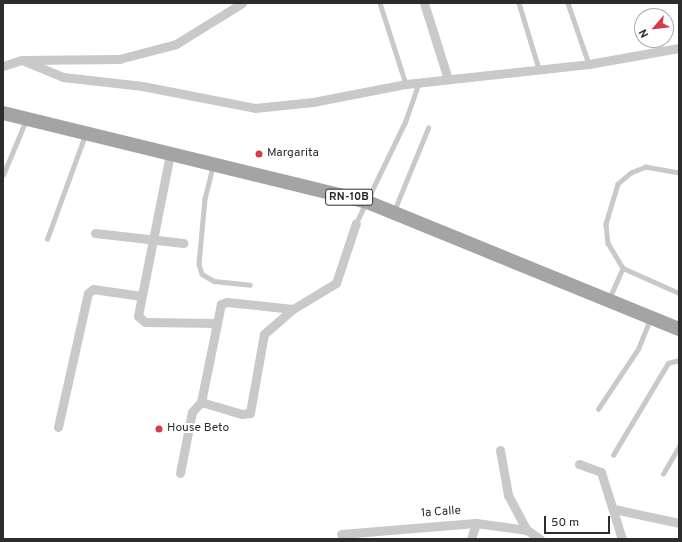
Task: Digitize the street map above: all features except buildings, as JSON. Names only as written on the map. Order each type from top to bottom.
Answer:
[{"type":"main road","name":"RN-10B","points":[[3,113],[365,201],[394,211],[608,302],[679,329]]},
{"type":"street","points":[[3,66],[22,60],[119,59],[176,44],[242,3]]},
{"type":"street","points":[[424,3],[448,79]]},
{"type":"street","points":[[22,60],[63,77],[142,86],[255,108],[313,102],[419,82],[589,64],[679,48]]},
{"type":"street","points":[[170,154],[151,238],[138,316],[145,322],[217,324]]},
{"type":"street","points":[[201,402],[242,414],[250,413],[264,334],[293,309],[336,283],[356,223]]},
{"type":"street","points":[[95,234],[151,238],[183,243]]},
{"type":"street","points":[[58,427],[88,293],[93,289],[141,296]]},
{"type":"street","points":[[180,473],[192,412],[201,402],[221,304],[227,302],[293,309]]},
{"type":"street","points":[[500,450],[508,495],[527,530]]},
{"type":"street","points":[[579,464],[601,472],[614,508],[622,539]]},
{"type":"street","points":[[614,508],[679,523]]},
{"type":"street","points":[[471,539],[476,523]]},
{"type":"street","name":"1a Calle","points":[[341,534],[476,523],[527,530],[540,539]]},
{"type":"lane","points":[[380,3],[406,84]]},
{"type":"lane","points":[[519,3],[539,69]]},
{"type":"lane","points":[[568,3],[589,64]]},
{"type":"lane","points":[[356,223],[365,201],[408,116],[419,82]]},
{"type":"lane","points":[[3,175],[26,119]]},
{"type":"lane","points":[[394,211],[428,128]]},
{"type":"lane","points":[[47,239],[86,134]]},
{"type":"lane","points":[[213,165],[205,199],[199,264],[202,274],[214,281],[250,286]]},
{"type":"lane","points":[[679,173],[646,167],[618,184],[606,224],[608,243],[623,268],[679,294]]},
{"type":"lane","points":[[608,302],[623,268]]},
{"type":"lane","points":[[598,409],[638,349],[650,318]]},
{"type":"lane","points":[[613,455],[668,363],[679,360]]},
{"type":"lane","points":[[663,474],[679,446]]},
{"type":"place","name":"Margarita","points":[[259,154]]},
{"type":"place","name":"House Beto","points":[[159,429]]}]
